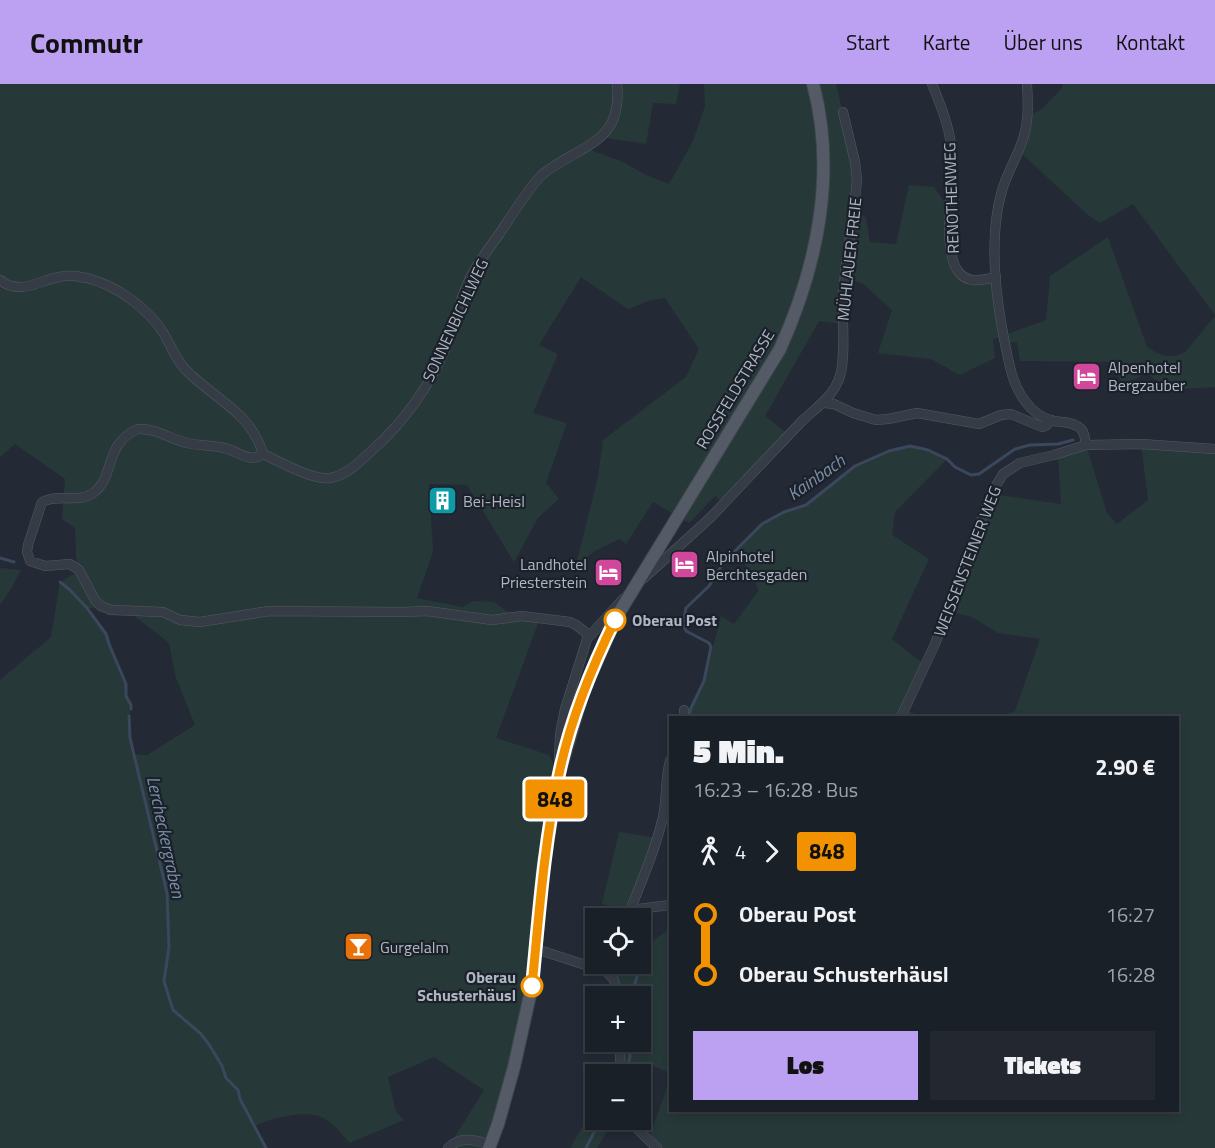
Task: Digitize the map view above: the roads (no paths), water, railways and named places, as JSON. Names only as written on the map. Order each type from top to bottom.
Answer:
[{"type":"main road","name":"ROSSFELDSTRASSE","points":[[490,1146],[514,1067],[532,986],[543,868],[559,774],[587,681],[616,616],[780,349],[808,278],[819,226],[823,186],[822,142],[813,84]]},
{"type":"street","name":"SONNENBICHLWEG","points":[[588,635],[570,622],[522,616],[492,620],[427,610],[402,612],[269,610],[200,622],[180,620],[163,612],[111,610],[101,606],[95,600],[79,570],[70,564],[38,566],[27,558],[28,545],[42,502],[51,499],[82,498],[93,493],[102,484],[114,450],[121,439],[138,429],[156,431],[187,443],[221,447],[246,458],[254,459],[263,454],[318,478],[331,478],[344,473],[375,449],[411,407],[426,384],[446,347],[467,286],[480,260],[541,175],[588,146],[613,125],[618,105],[617,84]]},
{"type":"street","name":"RENOTHENWEG","points":[[932,84],[951,144],[950,232],[954,262],[958,272],[965,278],[978,281],[996,277]]},
{"type":"street","points":[[1027,84],[1026,128],[1005,180],[998,209],[996,277],[1005,343],[1014,384],[1024,400],[1033,409],[1051,420],[1080,428],[1086,445]]},
{"type":"street","name":"MÜHLAUER FREIE","points":[[635,587],[710,518],[802,421],[818,405],[824,403],[836,386],[842,366],[843,297],[855,202],[855,162],[843,112]]},
{"type":"street","points":[[0,280],[22,288],[66,275],[75,276],[96,280],[126,297],[155,322],[180,363],[191,375],[232,406],[243,418],[260,444],[263,454]]},
{"type":"street","points":[[824,403],[834,404],[876,420],[917,413],[979,424],[1005,414],[1017,416],[1042,427],[1051,420]]},
{"type":"street","name":"WEISSENSTEINER WEG","points":[[901,716],[935,645],[996,483],[1003,474],[1020,463],[1086,445],[1131,443],[1215,449]]},
{"type":"street","name":"ROSSFELDSTRASSE","points":[[559,774],[560,734],[565,709],[572,680],[588,635],[635,587]]},
{"type":"street","points":[[630,908],[658,838],[667,796],[669,766]]},
{"type":"street","points":[[651,909],[669,905]]},
{"type":"street","points":[[536,949],[585,962]]},
{"type":"street","points":[[638,1130],[657,1148]]},
{"type":"street","points":[[448,1148],[452,1143],[468,1138],[490,1146]]},
{"type":"waterway","name":"Kainbach","points":[[689,716],[704,681],[711,647],[709,643],[686,631],[683,623],[686,608],[709,586],[724,562],[762,524],[784,512],[806,505],[855,466],[889,451],[910,446],[928,450],[971,475],[979,474],[1015,449],[1073,440]]},
{"type":"waterway","name":"Lercheckergraben","points":[[0,558],[14,562]]},
{"type":"waterway","name":"Lercheckergraben","points":[[60,582],[87,608],[106,634],[126,684],[126,696],[131,709]]},
{"type":"waterway","name":"Lercheckergraben","points":[[129,716],[130,738],[167,893],[169,947],[164,981],[173,1010],[201,1034],[210,1046],[226,1078],[238,1090],[240,1099],[266,1148]]},
{"type":"waterway","name":"Kainbach","points":[[634,986],[638,974]]},
{"type":"waterway","name":"Kainbach","points":[[628,1064],[630,1052]]},
{"type":"waterway","name":"Kainbach","points":[[586,1148],[595,1130]]},
{"type":"place","name":"Alpenhotel Bergzauber","points":[[1087,376]]},
{"type":"place","name":"Bei-Heisl","points":[[442,501]]},
{"type":"place","name":"Alpinhotel Berchtesgaden","points":[[685,565]]},
{"type":"place","name":"Landhotel Priesterstein","points":[[608,573]]},
{"type":"place","name":"Oberau Post","points":[[615,620]]},
{"type":"place","name":"Gurgelalm","points":[[359,947]]},
{"type":"place","name":"Oberau Schusterhäusl","points":[[532,986]]}]
